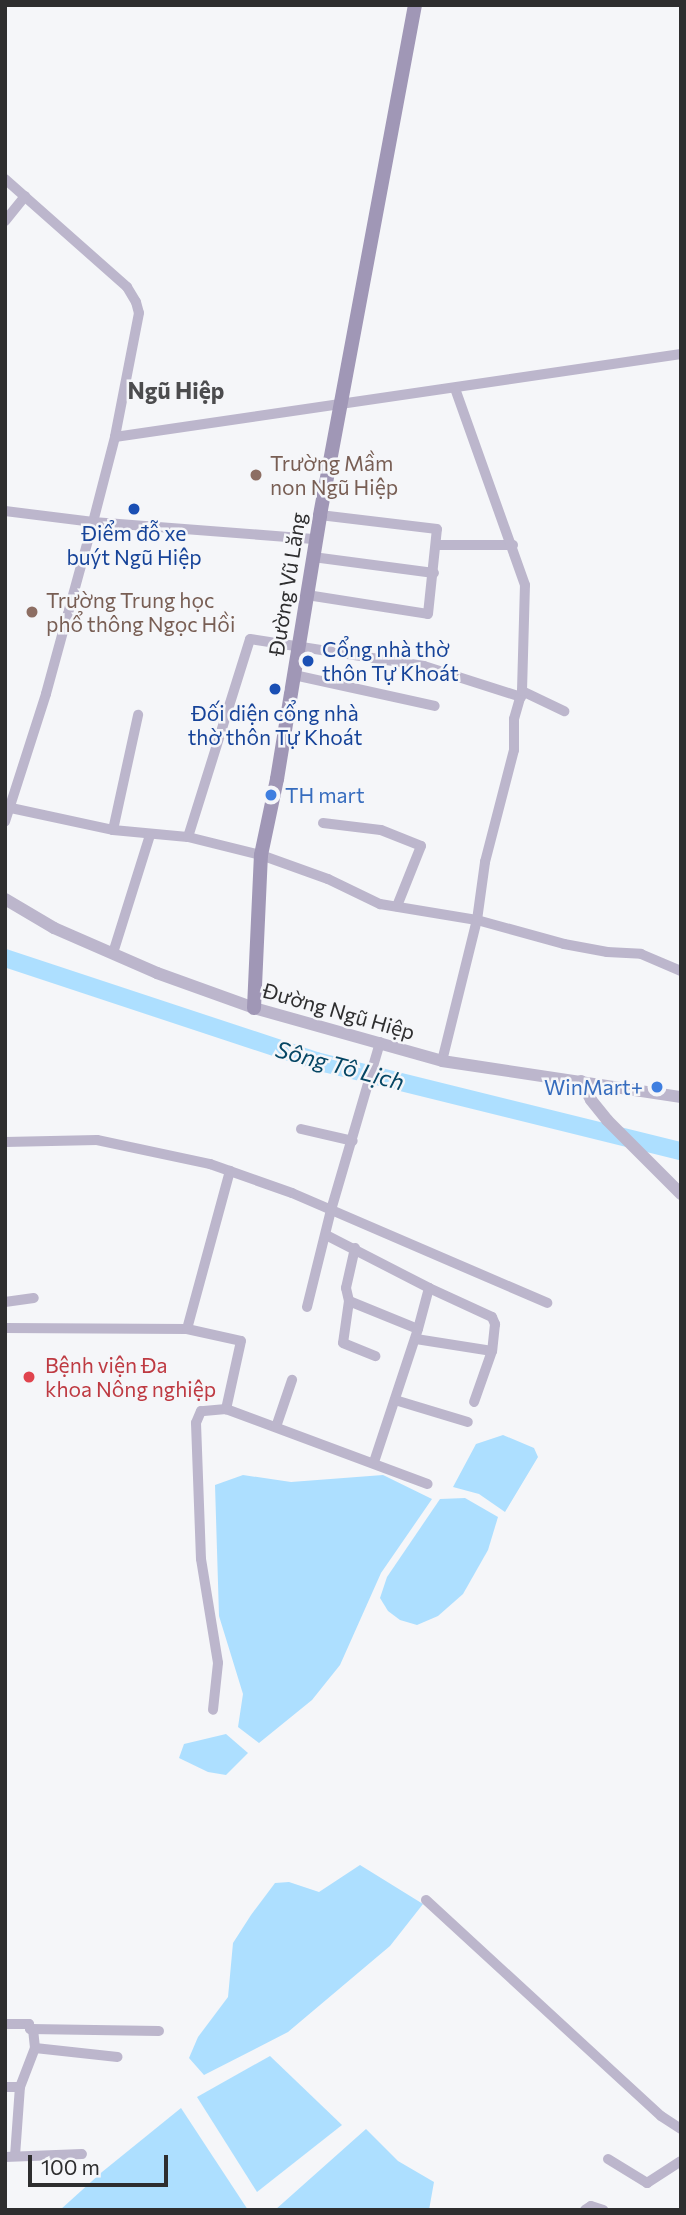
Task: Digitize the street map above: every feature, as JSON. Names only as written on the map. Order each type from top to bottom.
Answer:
[{"type":"main road","name":"Đường Vũ Lăng","points":[[254,1008],[261,855],[320,515],[415,5]]},
{"type":"street","points":[[5,179],[127,287],[136,302],[138,327],[115,437],[93,522],[46,694],[5,822]]},
{"type":"street","points":[[5,221],[25,196]]},
{"type":"street","points":[[115,437],[681,354]]},
{"type":"street","points":[[442,1061],[477,920],[485,862],[514,750],[514,719],[522,694],[525,585],[455,388]]},
{"type":"street","points":[[5,511],[93,522],[316,539]]},
{"type":"street","points":[[307,595],[428,614],[438,545],[437,529],[320,515]]},
{"type":"street","points":[[438,545],[513,545]]},
{"type":"street","points":[[313,557],[434,573]]},
{"type":"street","points":[[188,837],[250,639],[424,666],[522,694],[564,711]]},
{"type":"street","points":[[294,675],[435,706]]},
{"type":"street","points":[[113,830],[138,715]]},
{"type":"street","points":[[10,808],[113,830],[188,837],[261,855],[328,879],[380,904],[477,920],[564,944],[607,952],[641,954],[681,971]]},
{"type":"street","points":[[323,822],[381,830],[421,846],[397,906]]},
{"type":"street","points":[[113,953],[150,835]]},
{"type":"street","name":"Đường Ngũ Hiệp","points":[[5,899],[54,928],[113,953],[254,1008],[379,1048],[442,1061],[681,1097]]},
{"type":"street","points":[[307,1307],[331,1210],[379,1048]]},
{"type":"street","points":[[582,1081],[602,1115],[681,1194]]},
{"type":"street","points":[[301,1129],[353,1141]]},
{"type":"street","points":[[5,1142],[97,1140],[230,1171],[331,1210],[547,1303]]},
{"type":"street","points":[[187,1329],[230,1171]]},
{"type":"street","points":[[326,1235],[492,1317],[495,1324],[492,1351],[474,1402]]},
{"type":"street","points":[[355,1248],[346,1295],[349,1301],[343,1343],[376,1356]]},
{"type":"street","points":[[374,1462],[417,1334],[429,1288]]},
{"type":"street","points":[[5,1302],[34,1298]]},
{"type":"street","points":[[349,1301],[417,1334],[492,1351]]},
{"type":"street","points":[[5,1328],[187,1329],[241,1341],[226,1409]]},
{"type":"street","points":[[276,1427],[292,1380]]},
{"type":"street","points":[[395,1400],[468,1422]]},
{"type":"street","points":[[213,1710],[218,1663],[201,1559],[196,1423],[201,1411],[226,1409],[428,1484]]},
{"type":"street","points":[[426,1900],[661,2116],[681,2129]]},
{"type":"street","points":[[5,2024],[29,2024],[30,2029],[159,2031]]},
{"type":"street","points":[[33,2029],[35,2048],[20,2087],[10,2157],[82,2154]]},
{"type":"street","points":[[35,2048],[118,2057]]},
{"type":"street","points":[[5,2087],[20,2087]]},
{"type":"street","points":[[608,2159],[647,2183],[681,2161]]},
{"type":"street","points":[[584,2210],[591,2206],[603,2210]]},
{"type":"water","points":[[503,1435],[534,1448],[538,1457],[505,1512],[479,1494],[453,1487],[476,1444]]},
{"type":"water","points":[[243,1475],[291,1482],[383,1475],[432,1499],[381,1573],[340,1665],[312,1700],[259,1743],[238,1727],[243,1694],[219,1616],[215,1485]]},
{"type":"water","points":[[465,1498],[498,1517],[488,1550],[463,1594],[438,1616],[417,1625],[400,1620],[388,1611],[380,1598],[387,1577],[440,1499]]},
{"type":"water","points":[[226,1734],[248,1753],[226,1775],[208,1772],[179,1758],[184,1744]]},
{"type":"water","points":[[360,1865],[423,1904],[390,1946],[288,2032],[204,2075],[189,2058],[198,2037],[228,1997],[233,1943],[251,1915],[275,1883],[289,1882],[319,1892]]},
{"type":"water","points":[[270,2056],[342,2125],[257,2192],[197,2097]]},
{"type":"water","points":[[181,2108],[248,2210],[60,2210],[102,2172]]},
{"type":"water","points":[[366,2129],[398,2161],[434,2182],[429,2210],[275,2210]]},
{"type":"waterway","name":"Sông Tô Lịch","points":[[5,958],[316,1061],[681,1151]]},
{"type":"place","name":"Trường Mầm non Ngũ Hiệp","points":[[256,475]]},
{"type":"place","name":"Điểm đỗ xe buýt Ngũ Hiệp","points":[[134,509]]},
{"type":"place","name":"Trường Trung học phổ thông Ngọc Hồi","points":[[32,612]]},
{"type":"place","name":"Cổng nhà thờ thôn Tự Khoát","points":[[308,661]]},
{"type":"place","name":"Đối diện cổng nhà thờ thôn Tự Khoát","points":[[275,689]]},
{"type":"place","name":"TH mart","points":[[271,795]]},
{"type":"place","name":"WinMart+","points":[[657,1087]]},
{"type":"place","name":"Bệnh viện Đa khoa Nông nghiệp","points":[[29,1377]]},
{"type":"district","name":"Ngũ Hiệp","points":[[176,390]]}]
